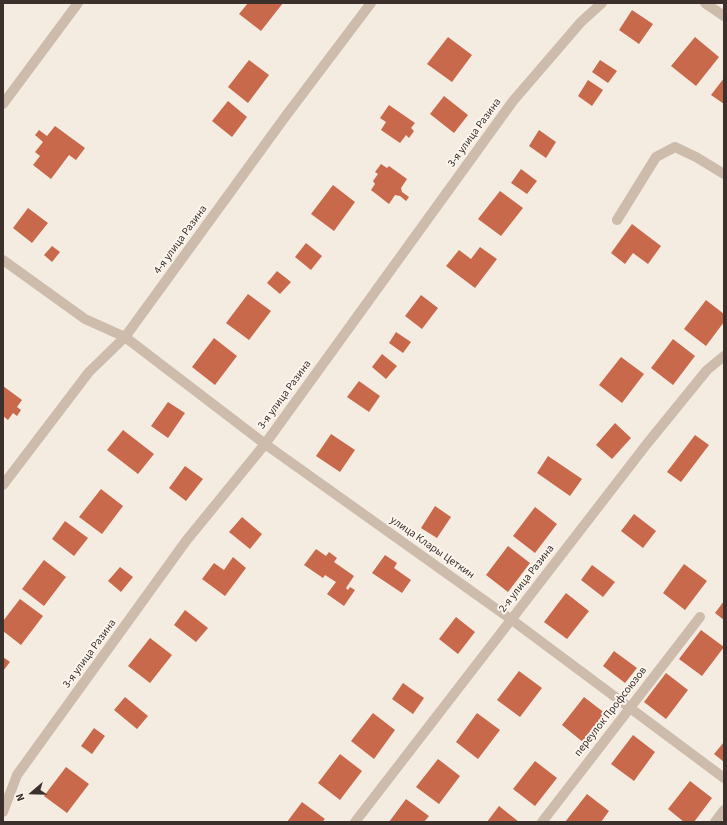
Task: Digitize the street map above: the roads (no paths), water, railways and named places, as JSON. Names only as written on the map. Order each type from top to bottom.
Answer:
[{"type":"street","points":[[3,104],[78,3]]},
{"type":"street","name":"4-я улица Разина","points":[[3,485],[89,372],[125,337],[285,116],[371,3]]},
{"type":"street","name":"3-я улица Разина","points":[[3,812],[17,775],[186,541],[265,444],[513,102],[581,22],[602,3]]},
{"type":"street","points":[[705,3],[724,16]]},
{"type":"street","points":[[617,220],[656,157],[675,147],[696,157],[724,174]]},
{"type":"street","name":"улица Клары Цеткин","points":[[3,260],[85,319],[125,337],[265,444],[512,620],[724,778]]},
{"type":"street","name":"2-я улица Разина","points":[[355,822],[646,445],[707,370],[724,356]]},
{"type":"street","name":"переулок Профсоюзов","points":[[542,822],[700,617]]},
{"type":"street","points":[[715,822],[724,810]]}]
